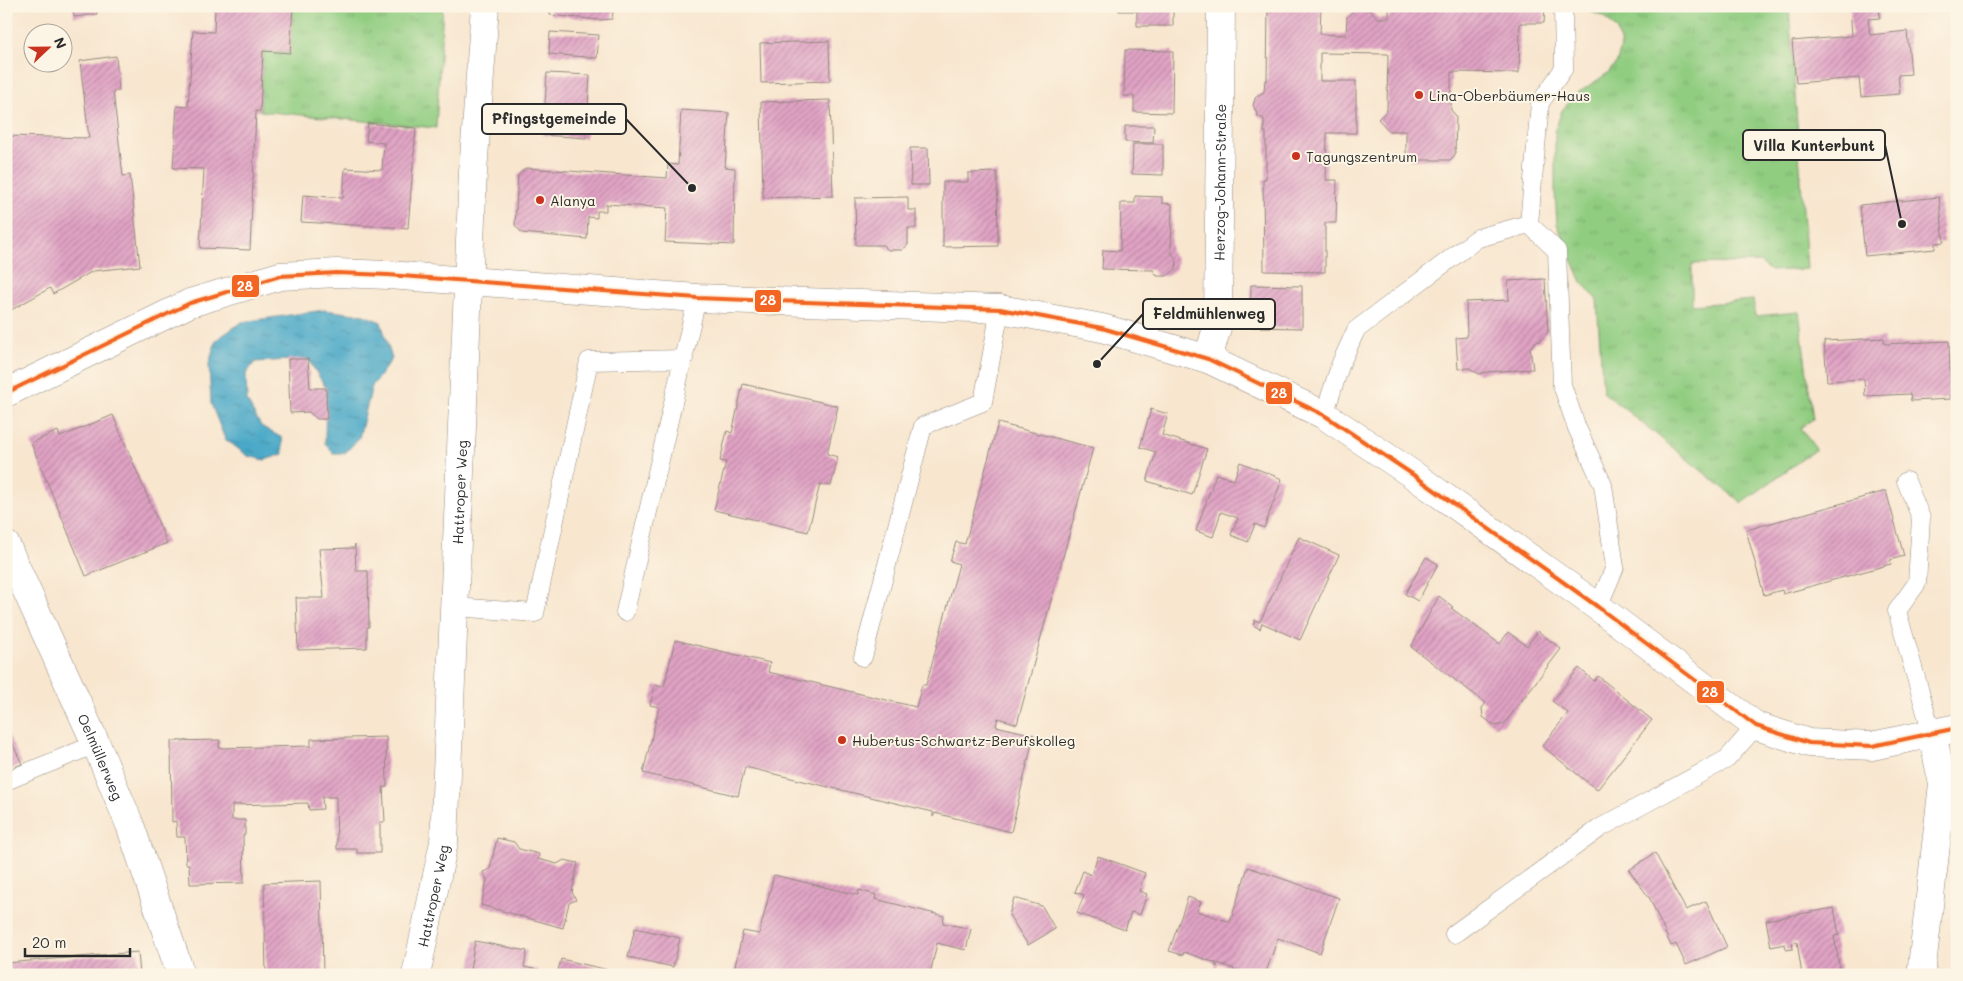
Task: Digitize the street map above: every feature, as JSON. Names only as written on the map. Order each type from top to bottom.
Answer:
[{"type":"street","name":"Hattroper Weg","points":[[416,975],[444,842],[473,172],[485,6]]},
{"type":"street","name":"Herzog-Johann-Straße","points":[[1208,359],[1218,324],[1221,6]]},
{"type":"street","points":[[6,393],[190,303],[280,276],[337,273],[697,298],[1000,309],[1102,328],[1208,359],[1324,414],[1598,606],[1756,726],[1809,743],[1872,746],[1944,731],[1943,784],[1921,975]]},
{"type":"street","name":"Oelmüllerweg","points":[[6,545],[96,744],[130,825],[181,975]]},
{"type":"lane","points":[[1529,224],[1540,104],[1564,68],[1563,6]]},
{"type":"lane","points":[[1324,414],[1340,363],[1356,330],[1478,238],[1529,224]]},
{"type":"lane","points":[[1529,224],[1557,251],[1562,385],[1577,428],[1603,485],[1615,567],[1598,606]]},
{"type":"lane","points":[[625,612],[697,298]]},
{"type":"lane","points":[[863,657],[923,426],[984,402],[1000,309]]},
{"type":"lane","points":[[455,607],[535,613],[589,361],[684,359]]},
{"type":"lane","points":[[1906,481],[1921,518],[1917,583],[1897,611],[1944,731]]},
{"type":"lane","points":[[1454,934],[1600,828],[1727,759],[1756,726]]},
{"type":"lane","points":[[6,781],[96,744]]},
{"type":"green space","points":[[293,6],[443,6],[436,128],[260,111],[263,51],[290,53]]},
{"type":"green space","points":[[1589,6],[1789,6],[1807,269],[1770,271],[1760,262],[1692,264],[1692,305],[1753,300],[1755,316],[1799,312],[1813,419],[1800,428],[1816,449],[1742,503],[1603,392],[1597,300],[1582,282],[1557,224],[1555,192],[1555,131],[1562,110],[1578,93],[1608,73],[1617,62],[1621,46],[1617,30],[1605,17],[1589,11]]},
{"type":"water","points":[[324,310],[364,315],[381,322],[392,359],[372,386],[359,438],[345,453],[333,453],[325,443],[326,388],[308,359],[255,362],[246,374],[247,401],[261,426],[282,438],[283,454],[265,460],[248,456],[225,439],[211,404],[209,364],[216,340],[242,322]]},
{"type":"building","points":[[73,6],[96,6],[97,14],[74,17]]},
{"type":"building","points":[[215,6],[293,6],[290,53],[263,51],[260,111],[256,111],[250,250],[200,248],[204,169],[173,168],[177,106],[188,107],[193,31],[214,32]]},
{"type":"building","points":[[551,6],[614,6],[612,19],[599,20],[550,15]]},
{"type":"building","points":[[1106,6],[1173,6],[1173,26],[1137,26],[1137,11],[1119,11],[1119,8],[1106,8]]},
{"type":"building","points":[[1268,6],[1321,6],[1320,34],[1346,35],[1347,17],[1356,9],[1370,10],[1378,18],[1389,18],[1389,6],[1545,6],[1544,23],[1520,23],[1519,73],[1451,72],[1451,110],[1456,116],[1455,155],[1450,160],[1411,160],[1406,155],[1406,131],[1389,131],[1378,119],[1387,110],[1388,54],[1320,53],[1320,81],[1356,81],[1356,133],[1327,133],[1326,180],[1337,180],[1336,223],[1325,223],[1325,272],[1264,271],[1263,179],[1266,179],[1266,132],[1264,132],[1264,119],[1258,116],[1253,105],[1256,96],[1264,92],[1265,80],[1267,80]]},
{"type":"building","points":[[1850,6],[1879,6],[1880,18],[1868,19],[1870,35],[1907,31],[1911,74],[1898,75],[1900,94],[1861,97],[1859,78],[1796,83],[1792,41],[1852,36]]},
{"type":"building","points":[[550,32],[599,35],[597,58],[549,54]]},
{"type":"building","points":[[829,41],[830,81],[761,83],[760,43]]},
{"type":"building","points":[[1125,50],[1173,51],[1172,113],[1134,112],[1134,96],[1124,96]]},
{"type":"building","points":[[116,56],[119,91],[113,91],[123,176],[130,175],[140,266],[93,271],[53,294],[50,288],[6,313],[6,136],[89,138],[80,61]]},
{"type":"building","points":[[547,73],[590,75],[586,138],[543,135]]},
{"type":"building","points":[[830,100],[833,196],[763,198],[761,102]]},
{"type":"building","points":[[681,110],[729,113],[725,167],[735,168],[734,245],[665,242],[667,208],[606,204],[606,211],[597,211],[597,218],[588,217],[587,239],[522,233],[515,225],[518,175],[526,168],[667,178],[668,164],[678,165]]},
{"type":"building","points":[[368,123],[416,128],[408,228],[301,222],[303,195],[343,198],[345,168],[382,170],[384,143],[366,141]]},
{"type":"building","points":[[1125,126],[1154,126],[1153,143],[1125,142]]},
{"type":"building","points":[[1133,144],[1163,144],[1163,175],[1132,174]]},
{"type":"building","points":[[910,148],[928,148],[929,185],[911,185]]},
{"type":"building","points":[[997,172],[998,246],[943,247],[943,182],[968,182],[968,173]]},
{"type":"building","points":[[1135,196],[1162,197],[1162,203],[1172,204],[1171,252],[1177,260],[1176,269],[1167,276],[1157,276],[1153,270],[1102,269],[1103,250],[1120,251],[1121,203],[1135,203]]},
{"type":"building","points":[[908,197],[908,210],[916,210],[916,228],[908,228],[908,245],[902,250],[888,250],[883,245],[856,245],[855,198]]},
{"type":"building","points":[[1939,197],[1944,242],[1935,243],[1935,249],[1865,256],[1860,205]]},
{"type":"building","points":[[1545,279],[1548,332],[1530,348],[1533,369],[1479,374],[1469,368],[1458,369],[1456,338],[1467,337],[1466,302],[1509,300],[1508,281]]},
{"type":"building","points":[[1251,285],[1302,286],[1302,328],[1250,327]]},
{"type":"building","points":[[1884,338],[1884,344],[1949,341],[1951,399],[1911,401],[1910,394],[1865,396],[1864,379],[1827,381],[1824,341]]},
{"type":"building","points":[[288,359],[308,359],[310,388],[326,388],[327,419],[317,419],[309,412],[290,413]]},
{"type":"building","points":[[743,384],[838,406],[827,454],[838,457],[831,486],[820,484],[808,532],[714,510],[726,462],[720,461],[727,431],[732,433]]},
{"type":"building","points":[[1151,409],[1168,414],[1162,435],[1207,449],[1192,495],[1147,481],[1156,452],[1140,447]]},
{"type":"building","points":[[113,415],[167,543],[86,576],[31,443],[58,431],[60,437]]},
{"type":"building","points":[[998,423],[1093,448],[1017,724],[998,718],[996,726],[1034,735],[1011,832],[935,813],[933,817],[933,812],[745,767],[738,796],[643,773],[659,707],[650,705],[655,685],[664,687],[675,640],[770,663],[768,672],[916,707],[922,685],[926,685],[959,564],[950,561],[956,542],[965,544]]},
{"type":"building","points":[[1240,462],[1282,479],[1264,528],[1255,524],[1248,542],[1231,535],[1238,518],[1221,512],[1213,537],[1196,531],[1216,474],[1234,480]]},
{"type":"building","points":[[1886,491],[1904,556],[1890,560],[1891,564],[1783,594],[1782,590],[1764,595],[1746,530]]},
{"type":"building","points":[[1299,537],[1339,555],[1300,640],[1262,623],[1260,629],[1253,625],[1255,620],[1260,622]]},
{"type":"building","points":[[355,544],[356,571],[368,571],[369,627],[367,627],[367,648],[298,650],[296,597],[324,598],[319,549],[354,548]]},
{"type":"building","points":[[1426,557],[1438,564],[1418,601],[1405,594]]},
{"type":"building","points":[[1439,596],[1453,607],[1451,608],[1500,644],[1508,632],[1527,646],[1538,631],[1561,649],[1504,724],[1495,726],[1483,717],[1482,708],[1486,703],[1411,647]]},
{"type":"building","points":[[1579,668],[1594,681],[1598,676],[1652,720],[1597,790],[1542,746],[1568,713],[1552,701]]},
{"type":"building","points":[[6,730],[22,764],[6,771]]},
{"type":"building","points":[[386,737],[387,787],[383,787],[385,822],[380,822],[380,853],[357,853],[357,849],[337,849],[336,797],[322,797],[323,809],[309,810],[308,803],[232,805],[232,820],[245,820],[245,835],[243,835],[244,883],[190,884],[189,864],[186,864],[185,837],[177,837],[176,821],[172,822],[171,741],[220,740],[219,748],[311,746],[311,739]]},
{"type":"building","points":[[497,838],[514,842],[519,849],[539,854],[538,859],[557,864],[564,860],[578,863],[572,892],[576,900],[569,903],[563,928],[481,905],[487,880],[483,872],[490,869]]},
{"type":"building","points":[[1655,853],[1686,910],[1706,901],[1727,947],[1686,965],[1676,944],[1671,946],[1650,899],[1629,870]]},
{"type":"building","points":[[1098,856],[1145,873],[1139,891],[1147,894],[1140,915],[1131,912],[1125,930],[1077,913],[1084,895],[1075,892],[1083,871],[1091,875]]},
{"type":"building","points":[[1248,867],[1339,898],[1320,953],[1278,938],[1265,975],[1250,975],[1236,970],[1235,973],[1233,972],[1234,969],[1218,963],[1217,967],[1215,966],[1216,963],[1184,952],[1183,955],[1169,951],[1188,897],[1201,902],[1197,911],[1230,922]]},
{"type":"building","points":[[774,875],[858,895],[859,890],[876,895],[875,899],[944,916],[943,923],[971,929],[966,950],[937,943],[930,975],[733,975],[743,931],[759,934]]},
{"type":"building","points":[[321,881],[323,973],[266,974],[264,883]]},
{"type":"building","points":[[1014,898],[1042,906],[1055,929],[1028,945],[1009,915]]},
{"type":"building","points":[[1834,908],[1839,935],[1834,936],[1841,975],[1802,975],[1797,942],[1792,943],[1793,949],[1786,950],[1785,944],[1771,947],[1766,920]]},
{"type":"building","points":[[635,928],[680,938],[673,967],[628,957]]},
{"type":"building","points":[[475,941],[527,951],[524,967],[538,970],[537,975],[469,975]]},
{"type":"building","points":[[138,952],[140,975],[6,975],[6,963]]},
{"type":"building","points":[[561,959],[617,972],[616,975],[557,975]]},
{"type":"transit line","name":"28","points":[[6,393],[190,303],[280,276],[337,273],[388,275],[697,298],[1000,309],[1102,328],[1208,359],[1324,415],[1412,474],[1598,607],[1756,726],[1809,743],[1872,746],[1957,728]]},
{"type":"place","name":"Lina-Oberbäumer-Haus","points":[[1419,95]]},
{"type":"place","name":"Tagungszentrum","points":[[1296,156]]},
{"type":"place","name":"Pfingstgemeinde","points":[[692,188]]},
{"type":"place","name":"Alanya","points":[[540,200]]},
{"type":"place","name":"Villa Kunterbunt","points":[[1902,224]]},
{"type":"place","name":"Feldmühlenweg","points":[[1097,364]]},
{"type":"place","name":"Hubertus-Schwartz-Berufskolleg","points":[[842,740]]}]
